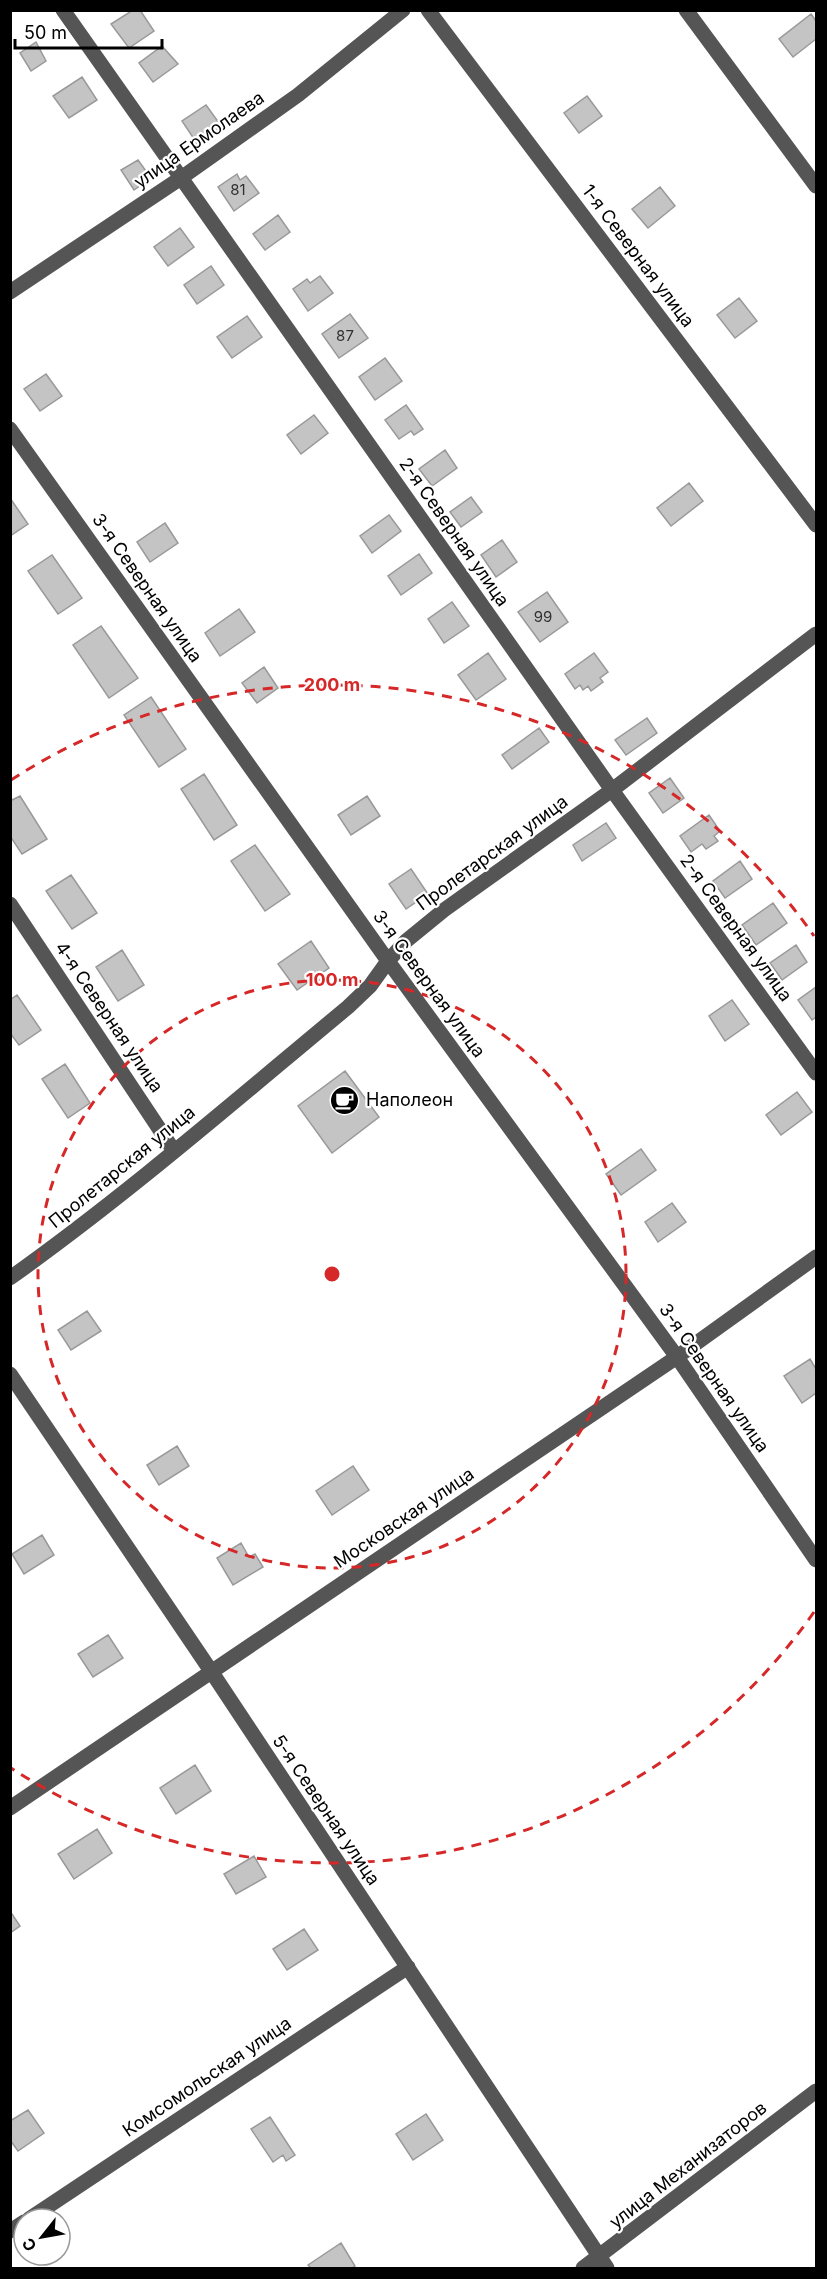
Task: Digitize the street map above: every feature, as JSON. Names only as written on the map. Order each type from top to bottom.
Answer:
[{"type":"street","name":"2-я Северная улица","points":[[63,10],[612,790],[816,1073]]},
{"type":"street","name":"улица Ермолаева","points":[[10,292],[181,178],[298,95],[403,10]]},
{"type":"street","name":"1-я Северная улица","points":[[428,10],[816,525]]},
{"type":"street","points":[[686,10],[816,186]]},
{"type":"street","name":"3-я Северная улица","points":[[10,429],[388,961],[677,1357],[816,1560]]},
{"type":"street","name":"Пролетарская улица","points":[[10,1278],[60,1243],[348,1008],[370,986],[406,941],[444,910],[612,790],[816,634]]},
{"type":"street","name":"4-я Северная улица","points":[[10,904],[174,1151]]},
{"type":"street","name":"Московская улица","points":[[10,1808],[677,1357],[816,1257]]},
{"type":"street","name":"5-я Северная улица","points":[[10,1374],[211,1671],[604,2263]]},
{"type":"street","name":"Комсомольская улица","points":[[47,2207],[408,1967]]},
{"type":"street","name":"улица Механизаторов","points":[[583,2268],[604,2263],[816,2091]]},
{"type":"building","points":[[133,10],[140,10],[154,31],[129,48],[111,24]]},
{"type":"building","points":[[811,14],[816,21],[816,39],[793,57],[779,39]]},
{"type":"building","points":[[36,42],[46,61],[31,71],[20,53]]},
{"type":"building","points":[[162,46],[178,64],[153,82],[139,63]]},
{"type":"building","points":[[82,77],[97,100],[69,118],[53,96]]},
{"type":"building","points":[[587,96],[602,116],[579,133],[564,113]]},
{"type":"building","points":[[206,105],[222,127],[198,145],[182,121]]},
{"type":"building","points":[[138,160],[151,178],[134,190],[121,170]]},
{"type":"building","points":[[237,174],[240,180],[246,176],[259,193],[234,211],[218,187]]},
{"type":"building","points":[[660,187],[675,206],[648,228],[632,209]]},
{"type":"building","points":[[278,215],[290,232],[265,250],[253,234]]},
{"type":"building","points":[[180,228],[194,247],[168,266],[154,247]]},
{"type":"building","points":[[211,266],[224,285],[197,304],[184,285]]},
{"type":"building","points":[[320,276],[333,293],[308,311],[293,289],[307,279],[310,283]]},
{"type":"building","points":[[739,298],[757,321],[735,338],[717,315]]},
{"type":"building","points":[[350,314],[368,338],[339,358],[322,334]]},
{"type":"building","points":[[247,316],[262,337],[232,358],[217,337]]},
{"type":"building","points":[[385,358],[402,381],[375,400],[359,377]]},
{"type":"building","points":[[46,374],[62,396],[40,411],[24,389]]},
{"type":"building","points":[[406,405],[423,429],[414,435],[411,431],[399,439],[385,420]]},
{"type":"building","points":[[314,415],[328,433],[301,454],[287,435]]},
{"type":"building","points":[[445,450],[457,468],[432,486],[419,469]]},
{"type":"building","points":[[689,483],[703,501],[671,526],[657,508]]},
{"type":"building","points":[[471,497],[482,512],[461,527],[450,512]]},
{"type":"building","points":[[10,498],[28,524],[10,536]]},
{"type":"building","points":[[389,515],[401,531],[372,553],[360,536]]},
{"type":"building","points":[[165,523],[178,543],[150,562],[137,542]]},
{"type":"building","points":[[502,540],[517,562],[496,577],[481,555]]},
{"type":"building","points":[[419,554],[432,573],[401,595],[388,576]]},
{"type":"building","points":[[52,555],[82,598],[58,614],[28,571]]},
{"type":"building","points":[[547,592],[568,622],[540,642],[518,612]]},
{"type":"building","points":[[452,602],[469,626],[444,643],[428,619]]},
{"type":"building","points":[[239,609],[255,632],[220,656],[205,633]]},
{"type":"building","points":[[101,626],[138,678],[109,698],[73,645]]},
{"type":"building","points":[[488,653],[506,679],[476,700],[458,675]]},
{"type":"building","points":[[594,653],[608,672],[600,678],[603,682],[591,691],[588,686],[583,690],[580,685],[575,689],[565,674]]},
{"type":"building","points":[[264,667],[278,688],[257,703],[242,683]]},
{"type":"building","points":[[151,697],[186,749],[159,767],[124,715]]},
{"type":"building","points":[[647,718],[657,733],[626,755],[615,740]]},
{"type":"building","points":[[539,728],[549,742],[512,769],[502,755]]},
{"type":"building","points":[[204,774],[237,825],[214,840],[181,789]]},
{"type":"building","points":[[670,778],[684,798],[663,813],[649,793]]},
{"type":"building","points":[[20,796],[47,839],[22,854],[10,836],[10,801]]},
{"type":"building","points":[[367,796],[380,816],[351,835],[338,815]]},
{"type":"building","points":[[709,815],[720,831],[714,836],[718,841],[706,849],[702,844],[691,852],[680,836]]},
{"type":"building","points":[[606,823],[616,838],[582,861],[573,845]]},
{"type":"building","points":[[255,845],[290,894],[265,911],[231,861]]},
{"type":"building","points":[[740,861],[752,879],[725,898],[713,881]]},
{"type":"building","points":[[411,869],[428,894],[406,909],[389,884]]},
{"type":"building","points":[[71,875],[97,913],[72,929],[46,891]]},
{"type":"building","points":[[773,903],[787,923],[756,945],[742,925]]},
{"type":"building","points":[[311,941],[329,968],[297,990],[278,964]]},
{"type":"building","points":[[796,945],[807,962],[782,980],[770,963]]},
{"type":"building","points":[[122,950],[144,985],[118,1001],[96,967]]},
{"type":"building","points":[[816,987],[816,1017],[812,1020],[798,1000]]},
{"type":"building","points":[[17,995],[41,1030],[19,1045],[10,1033],[10,1000]]},
{"type":"building","points":[[732,1000],[749,1024],[725,1041],[709,1016]]},
{"type":"building","points":[[65,1064],[90,1103],[68,1118],[42,1079]]},
{"type":"building","points":[[345,1071],[379,1117],[332,1153],[298,1106]]},
{"type":"building","points":[[797,1092],[812,1112],[781,1135],[766,1115]]},
{"type":"building","points":[[641,1149],[656,1170],[621,1195],[606,1174]]},
{"type":"building","points":[[672,1203],[686,1222],[658,1242],[645,1222]]},
{"type":"building","points":[[87,1311],[101,1331],[71,1350],[58,1330]]},
{"type":"building","points":[[810,1359],[816,1369],[816,1393],[802,1403],[784,1376]]},
{"type":"building","points":[[177,1446],[189,1466],[159,1485],[147,1465]]},
{"type":"building","points":[[353,1466],[369,1490],[332,1515],[316,1491]]},
{"type":"building","points":[[42,1535],[54,1555],[24,1574],[12,1554]]},
{"type":"building","points":[[241,1543],[249,1557],[255,1554],[263,1567],[233,1585],[217,1558]]},
{"type":"building","points":[[108,1635],[123,1658],[93,1677],[78,1654]]},
{"type":"building","points":[[195,1765],[211,1791],[176,1814],[160,1788]]},
{"type":"building","points":[[97,1829],[112,1853],[74,1879],[58,1854]]},
{"type":"building","points":[[254,1856],[266,1877],[236,1894],[224,1874]]},
{"type":"building","points":[[10,1911],[20,1926],[10,1933]]},
{"type":"building","points":[[304,1929],[318,1950],[287,1970],[273,1949]]},
{"type":"building","points":[[28,2110],[44,2133],[18,2151],[10,2140],[10,2121]]},
{"type":"building","points":[[426,2114],[443,2140],[413,2160],[396,2134]]},
{"type":"building","points":[[270,2117],[295,2155],[286,2161],[283,2155],[273,2162],[251,2129]]},
{"type":"building","points":[[341,2243],[355,2266],[352,2268],[311,2268],[308,2265]]},
{"type":"place","name":"Наполеон","points":[[345,1100]]}]
